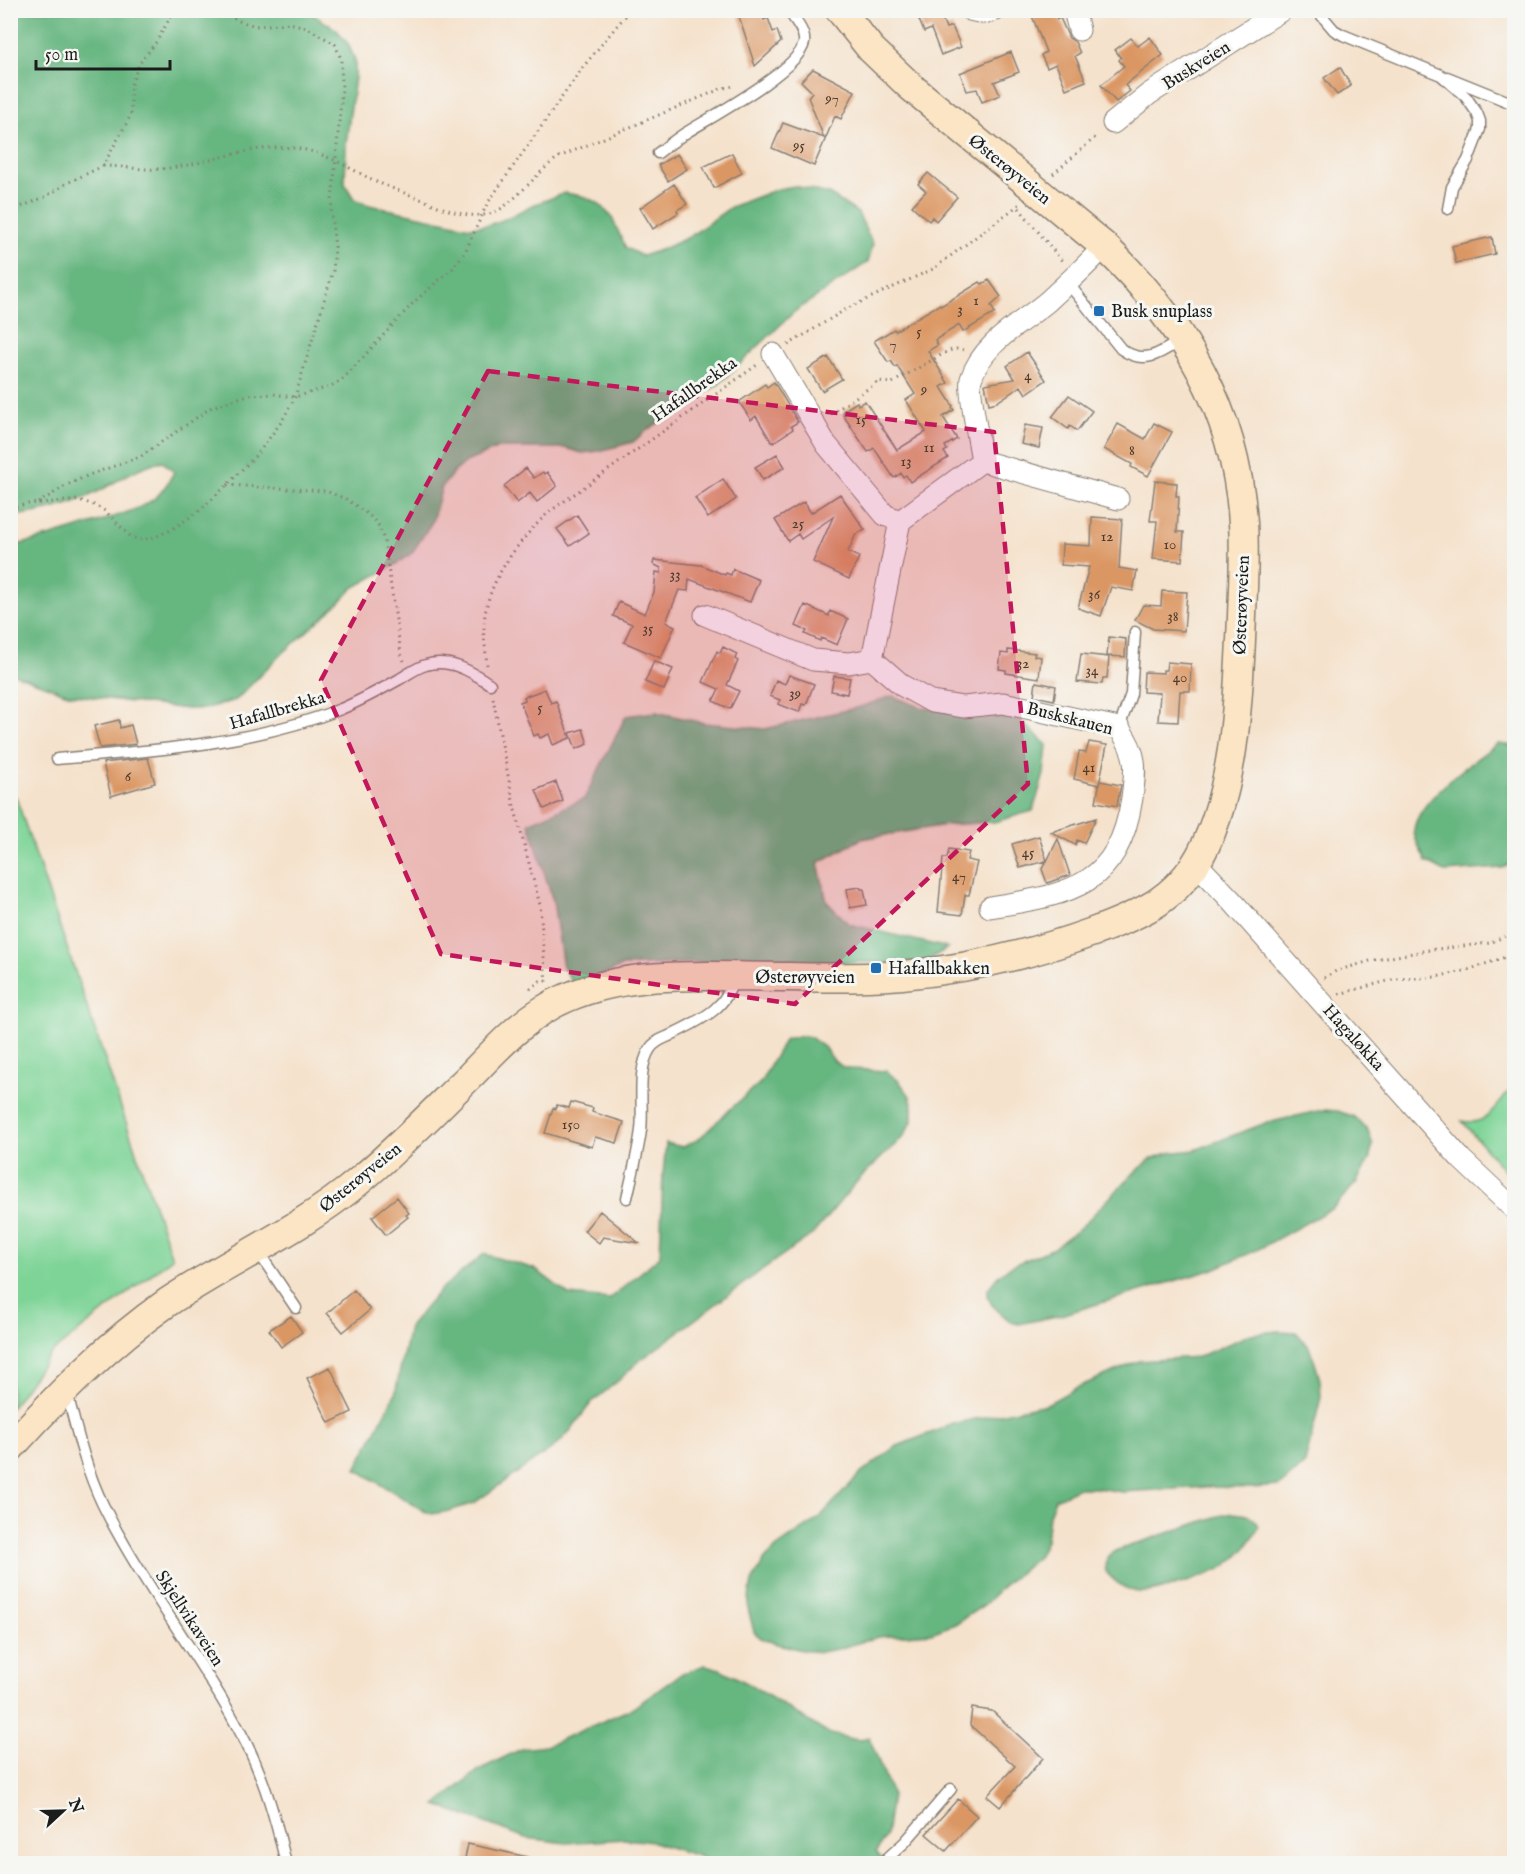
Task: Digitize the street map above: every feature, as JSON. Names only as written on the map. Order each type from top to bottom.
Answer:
[{"type":"main road","name":"Østerøyveien","points":[[10,1448],[61,1392],[100,1355],[146,1318],[202,1281],[310,1217],[355,1185],[392,1153],[549,993],[655,978],[834,978],[904,974],[952,968],[1019,954],[1127,919],[1158,902],[1196,863],[1218,808],[1232,748],[1241,637],[1243,523],[1239,485],[1228,436],[1212,395],[1182,338],[1148,291],[1104,246],[911,87],[871,50],[840,10]]},
{"type":"street","points":[[970,10],[983,13],[996,10]]},
{"type":"street","name":"Buskveien","points":[[1113,123],[1149,94],[1282,10]]},
{"type":"street","points":[[982,461],[970,381],[980,360],[998,340],[1090,263],[1104,246]]},
{"type":"street","points":[[773,354],[826,444],[885,514],[900,521]]},
{"type":"street","points":[[982,461],[1118,499]]},
{"type":"street","points":[[705,615],[813,660],[849,663],[872,659],[900,521],[982,461]]},
{"type":"street","name":"Buskskauen","points":[[872,659],[903,686],[932,702],[963,707],[1003,703],[1119,728],[1130,744],[1136,769],[1128,825],[1109,861],[1094,878],[1072,889],[1033,900],[990,907]]},
{"type":"street","name":"Hagaløkka","points":[[1196,863],[1461,1159],[1515,1209]]},
{"type":"lane","points":[[658,153],[682,135],[758,89],[800,51],[804,42],[799,26],[788,10]]},
{"type":"lane","points":[[1317,10],[1334,30],[1343,35],[1515,104]]},
{"type":"lane","points":[[1441,75],[1466,97],[1480,121],[1472,150],[1452,187],[1448,209]]},
{"type":"lane","points":[[1067,282],[1120,349],[1130,356],[1142,357],[1158,354],[1182,338]]},
{"type":"lane","points":[[1119,728],[1131,694],[1135,632]]},
{"type":"lane","name":"Hafallbrekka","points":[[57,759],[224,742],[291,725],[341,709],[426,665],[447,663],[464,668],[490,684]]},
{"type":"lane","name":"Østerøyveien","points":[[627,1198],[639,1140],[645,1060],[650,1049],[657,1042],[718,1007],[732,989],[733,977]]},
{"type":"lane","points":[[256,1250],[296,1308]]},
{"type":"lane","name":"Skjellvikaveien","points":[[61,1392],[69,1401],[85,1461],[113,1524],[137,1567],[213,1684],[246,1743],[273,1812],[286,1863]]},
{"type":"lane","points":[[881,1863],[905,1842],[951,1789]]},
{"type":"path","points":[[103,166],[131,116],[131,85],[139,64],[158,41],[174,10]]},
{"type":"path","points":[[10,508],[79,500],[105,511],[131,537],[142,540],[155,537],[199,512],[227,485],[259,452],[282,421],[295,398],[333,271],[335,247],[331,213],[342,90],[341,59],[335,44],[306,27],[289,23],[256,26],[239,21],[219,10]]},
{"type":"path","points":[[36,504],[89,475],[140,457],[221,403],[248,395],[273,394],[295,398],[329,387],[342,380],[414,302],[453,268],[466,250],[481,215],[501,184],[583,67],[630,10]]},
{"type":"path","points":[[10,209],[45,197],[67,183],[103,166],[156,170],[259,150],[286,148],[306,150],[335,161],[378,182],[457,213],[492,214],[507,205],[547,164],[559,157],[723,88],[737,85],[758,89]]},
{"type":"path","points":[[1047,179],[1113,123]]},
{"type":"path","name":"Hafallbrekka","points":[[549,993],[542,918],[514,806],[490,684],[484,627],[488,601],[502,571],[535,525],[549,512],[773,354],[848,309],[933,269],[1025,198]]},
{"type":"path","points":[[815,425],[879,381],[892,384],[948,351],[956,349],[968,351],[980,360]]},
{"type":"path","points":[[227,485],[326,491],[346,499],[369,515],[379,526],[384,540],[401,653],[410,674]]},
{"type":"path","points":[[1315,994],[1327,975],[1336,971],[1370,961],[1429,950],[1490,943],[1515,932]]},
{"type":"path","points":[[1315,994],[1395,979],[1436,977],[1468,970],[1515,954]]},
{"type":"path","points":[[525,994],[540,981],[549,993]]},
{"type":"highlighted area","points":[[488,371],[994,432],[1028,784],[795,1004],[441,954],[321,680]]},
{"type":"green space","points":[[11,11],[258,11],[273,13],[308,11],[337,30],[348,44],[355,60],[355,77],[346,144],[345,184],[354,199],[369,205],[470,227],[503,220],[565,193],[582,196],[598,203],[611,216],[626,248],[642,256],[689,237],[731,207],[778,189],[795,186],[829,194],[858,213],[873,244],[868,262],[794,312],[719,384],[647,430],[633,442],[582,453],[566,448],[498,448],[466,462],[442,487],[432,522],[412,553],[353,588],[273,662],[236,700],[203,709],[187,709],[68,694],[11,673],[11,546],[61,533],[141,507],[158,495],[174,472],[162,461],[137,470],[78,500],[33,513],[11,516]]},
{"type":"green space","points":[[892,696],[923,708],[1019,719],[1047,745],[1044,774],[1033,811],[994,822],[946,825],[861,839],[818,863],[827,902],[849,924],[948,948],[923,963],[728,961],[623,966],[575,987],[563,967],[553,901],[529,823],[584,799],[626,716],[656,712],[704,723],[765,729],[860,707]]},
{"type":"green space","points":[[1498,744],[1514,746],[1514,862],[1502,868],[1445,872],[1426,862],[1414,834],[1417,820],[1424,807],[1448,782]]},
{"type":"green space","points":[[11,797],[16,797],[172,1258],[49,1355],[11,1408]]},
{"type":"green space","points":[[810,1037],[824,1047],[835,1062],[843,1067],[886,1071],[899,1081],[910,1096],[912,1104],[912,1122],[903,1137],[859,1179],[813,1234],[638,1362],[591,1403],[558,1444],[474,1503],[432,1514],[356,1469],[395,1394],[409,1327],[441,1289],[484,1254],[535,1269],[569,1295],[610,1299],[660,1256],[666,1143],[683,1147],[699,1139],[760,1083],[785,1039]]},
{"type":"green space","points":[[1514,1085],[1514,1182],[1462,1121],[1479,1121],[1486,1117]]},
{"type":"green space","points":[[1322,1110],[1338,1111],[1354,1117],[1367,1129],[1373,1145],[1369,1160],[1356,1183],[1333,1208],[1257,1250],[1211,1270],[1061,1315],[1019,1324],[1011,1322],[992,1305],[988,1297],[988,1289],[998,1276],[1011,1266],[1052,1249],[1080,1228],[1151,1159],[1168,1153],[1195,1150],[1263,1124]]},
{"type":"green space","points":[[1296,1332],[1309,1347],[1320,1380],[1321,1397],[1305,1463],[1279,1486],[1122,1492],[1079,1488],[1055,1499],[1049,1515],[1046,1541],[1038,1557],[984,1605],[955,1624],[931,1633],[878,1637],[820,1652],[777,1644],[761,1638],[754,1632],[748,1608],[750,1591],[752,1582],[765,1559],[777,1547],[819,1518],[859,1475],[895,1447],[956,1423],[1047,1404],[1076,1388],[1139,1361],[1198,1357],[1251,1334]]},
{"type":"green space","points":[[1232,1513],[1245,1514],[1259,1526],[1241,1553],[1220,1569],[1170,1587],[1147,1592],[1129,1590],[1111,1578],[1105,1570],[1108,1558],[1118,1550]]},
{"type":"green space","points":[[705,1665],[720,1669],[751,1685],[827,1733],[861,1740],[869,1737],[892,1795],[886,1836],[876,1852],[887,1864],[707,1863],[701,1857],[653,1842],[624,1839],[566,1843],[526,1838],[436,1805],[479,1770],[521,1749],[546,1746],[633,1708],[681,1674]]},
{"type":"building","points":[[737,10],[761,10],[764,20],[768,18],[773,32],[777,30],[781,42],[755,66]]},
{"type":"building","points":[[915,10],[939,10],[946,28],[952,26],[961,47],[941,55],[931,29],[924,32]]},
{"type":"building","points":[[1045,10],[1047,16],[1054,13],[1057,19],[1060,18],[1069,38],[1075,42],[1080,53],[1075,56],[1086,81],[1066,89],[1056,64],[1047,68],[1041,55],[1046,52],[1032,16]]},
{"type":"building","points":[[1150,37],[1163,55],[1125,85],[1130,91],[1116,102],[1101,85],[1124,66],[1115,50],[1131,38],[1138,46]]},
{"type":"building","points":[[1011,52],[1019,72],[994,82],[1000,95],[982,102],[977,89],[967,91],[960,73]]},
{"type":"building","points":[[1340,67],[1351,86],[1337,95],[1324,78]]},
{"type":"building","points":[[813,69],[855,91],[841,119],[835,116],[814,166],[772,148],[783,123],[824,138],[808,97],[812,92],[801,81]]},
{"type":"building","points":[[732,153],[742,173],[714,188],[703,167]]},
{"type":"building","points":[[677,154],[687,169],[668,181],[658,165]]},
{"type":"building","points":[[928,173],[957,197],[936,221],[932,217],[929,221],[912,206],[926,191],[918,184]]},
{"type":"building","points":[[674,184],[687,204],[677,210],[678,213],[653,229],[640,208]]},
{"type":"building","points":[[1492,237],[1495,254],[1456,263],[1452,246]]},
{"type":"building","points":[[989,280],[1001,297],[991,306],[995,313],[963,332],[959,325],[935,340],[938,345],[928,351],[948,383],[941,387],[954,410],[943,417],[957,439],[945,446],[947,450],[944,452],[948,458],[910,482],[906,475],[903,477],[901,473],[894,478],[874,448],[868,452],[843,415],[845,414],[843,411],[857,402],[858,405],[865,401],[897,450],[926,432],[906,400],[915,394],[897,366],[895,367],[891,361],[888,362],[874,341],[940,304],[941,306],[980,282],[982,284]]},
{"type":"building","points":[[1027,352],[1046,380],[1026,394],[1021,386],[997,402],[989,404],[985,384],[1015,379],[1007,366]]},
{"type":"building","points":[[828,357],[842,379],[822,391],[808,369]]},
{"type":"building","points":[[774,382],[798,422],[791,426],[793,429],[772,443],[756,416],[751,420],[739,402],[765,384],[767,387]]},
{"type":"building","points":[[1069,395],[1092,411],[1077,431],[1070,426],[1068,429],[1052,417]]},
{"type":"building","points":[[1154,423],[1172,432],[1148,476],[1131,467],[1132,464],[1104,449],[1118,424],[1145,439]]},
{"type":"building","points":[[1025,425],[1043,428],[1039,448],[1021,444]]},
{"type":"building","points":[[777,454],[785,467],[763,480],[755,467]]},
{"type":"building","points":[[526,468],[534,478],[547,472],[557,486],[537,502],[530,493],[517,503],[504,486]]},
{"type":"building","points":[[723,479],[736,499],[708,518],[695,498]]},
{"type":"building","points":[[1155,481],[1177,483],[1176,496],[1179,496],[1177,532],[1184,532],[1182,561],[1153,559],[1157,521],[1150,521]]},
{"type":"building","points":[[840,494],[865,530],[856,534],[848,552],[859,557],[849,579],[813,562],[833,517],[801,539],[798,534],[788,541],[775,520],[804,502],[811,513]]},
{"type":"building","points":[[577,515],[589,533],[570,546],[557,529]]},
{"type":"building","points":[[1092,517],[1122,519],[1119,568],[1137,571],[1133,591],[1111,587],[1101,616],[1078,608],[1089,567],[1061,565],[1062,544],[1091,546]]},
{"type":"building","points":[[654,560],[701,565],[725,575],[726,573],[731,575],[733,569],[759,580],[750,602],[689,579],[688,591],[679,590],[666,622],[675,626],[661,658],[624,642],[632,624],[613,616],[619,602],[645,614],[654,592],[656,572],[661,573],[661,568],[653,564]]},
{"type":"building","points":[[1162,591],[1187,592],[1184,631],[1153,629],[1135,620],[1143,605],[1161,606]]},
{"type":"building","points":[[805,605],[829,616],[830,611],[848,619],[837,645],[821,638],[820,641],[805,634],[807,631],[796,626]]},
{"type":"building","points":[[1109,637],[1126,639],[1125,657],[1107,656]]},
{"type":"building","points":[[723,647],[737,654],[735,659],[738,661],[727,685],[739,691],[730,709],[713,701],[719,689],[703,682],[717,651],[720,653]]},
{"type":"building","points":[[1008,650],[1035,653],[1034,656],[1041,657],[1039,678],[1006,673],[1006,670],[999,669],[1001,653],[1008,654]]},
{"type":"building","points":[[1081,654],[1109,657],[1107,678],[1103,678],[1102,684],[1077,682]]},
{"type":"building","points":[[654,661],[673,669],[664,690],[645,682]]},
{"type":"building","points":[[1167,662],[1191,664],[1190,691],[1180,691],[1178,722],[1158,721],[1160,693],[1143,692],[1144,672],[1163,673]]},
{"type":"building","points":[[789,675],[814,684],[806,705],[802,704],[799,712],[778,704],[780,700],[770,696],[776,680],[785,684]]},
{"type":"building","points":[[834,676],[850,678],[847,694],[831,691]]},
{"type":"building","points":[[1036,682],[1056,686],[1054,700],[1034,696]]},
{"type":"building","points":[[545,689],[551,703],[556,701],[570,738],[553,745],[549,734],[540,738],[538,734],[534,736],[520,702],[525,700],[524,697]]},
{"type":"building","points":[[119,720],[120,728],[131,725],[136,744],[100,748],[94,726]]},
{"type":"building","points":[[583,729],[588,744],[576,749],[570,733]]},
{"type":"building","points":[[1089,742],[1107,745],[1099,785],[1074,779],[1079,752],[1086,753]]},
{"type":"building","points":[[148,758],[155,783],[111,796],[103,763]]},
{"type":"building","points":[[1100,781],[1121,785],[1117,806],[1096,802]]},
{"type":"building","points":[[556,782],[563,801],[544,809],[536,790]]},
{"type":"building","points":[[1096,818],[1084,843],[1077,840],[1075,845],[1051,832]]},
{"type":"building","points":[[1039,836],[1047,861],[1058,839],[1070,875],[1047,883],[1042,869],[1046,861],[1020,868],[1012,844]]},
{"type":"building","points":[[949,849],[969,852],[967,860],[977,862],[969,895],[965,895],[962,915],[938,912],[943,858],[947,858]]},
{"type":"building","points":[[860,887],[864,889],[867,905],[850,908],[847,889]]},
{"type":"building","points":[[571,1102],[593,1108],[592,1112],[624,1122],[617,1143],[595,1137],[592,1147],[545,1133],[553,1108],[556,1109],[557,1105],[569,1108]]},
{"type":"building","points":[[397,1197],[409,1213],[406,1215],[408,1217],[386,1235],[372,1217]]},
{"type":"building","points":[[600,1211],[639,1243],[603,1237],[599,1243],[584,1231]]},
{"type":"building","points":[[354,1290],[370,1310],[343,1332],[327,1313]]},
{"type":"building","points":[[291,1316],[302,1332],[281,1347],[269,1330]]},
{"type":"building","points":[[330,1367],[352,1412],[329,1423],[307,1378]]},
{"type":"building","points":[[972,1708],[992,1711],[1043,1758],[1000,1807],[987,1796],[1015,1766],[970,1725]]},
{"type":"building","points":[[958,1799],[977,1816],[946,1851],[926,1834]]},
{"type":"building","points":[[468,1844],[528,1857],[527,1863],[464,1863]]},
{"type":"place","name":"Busk snuplass","points":[[1099,311]]},
{"type":"place","name":"Hafallbakken","points":[[876,968]]}]
